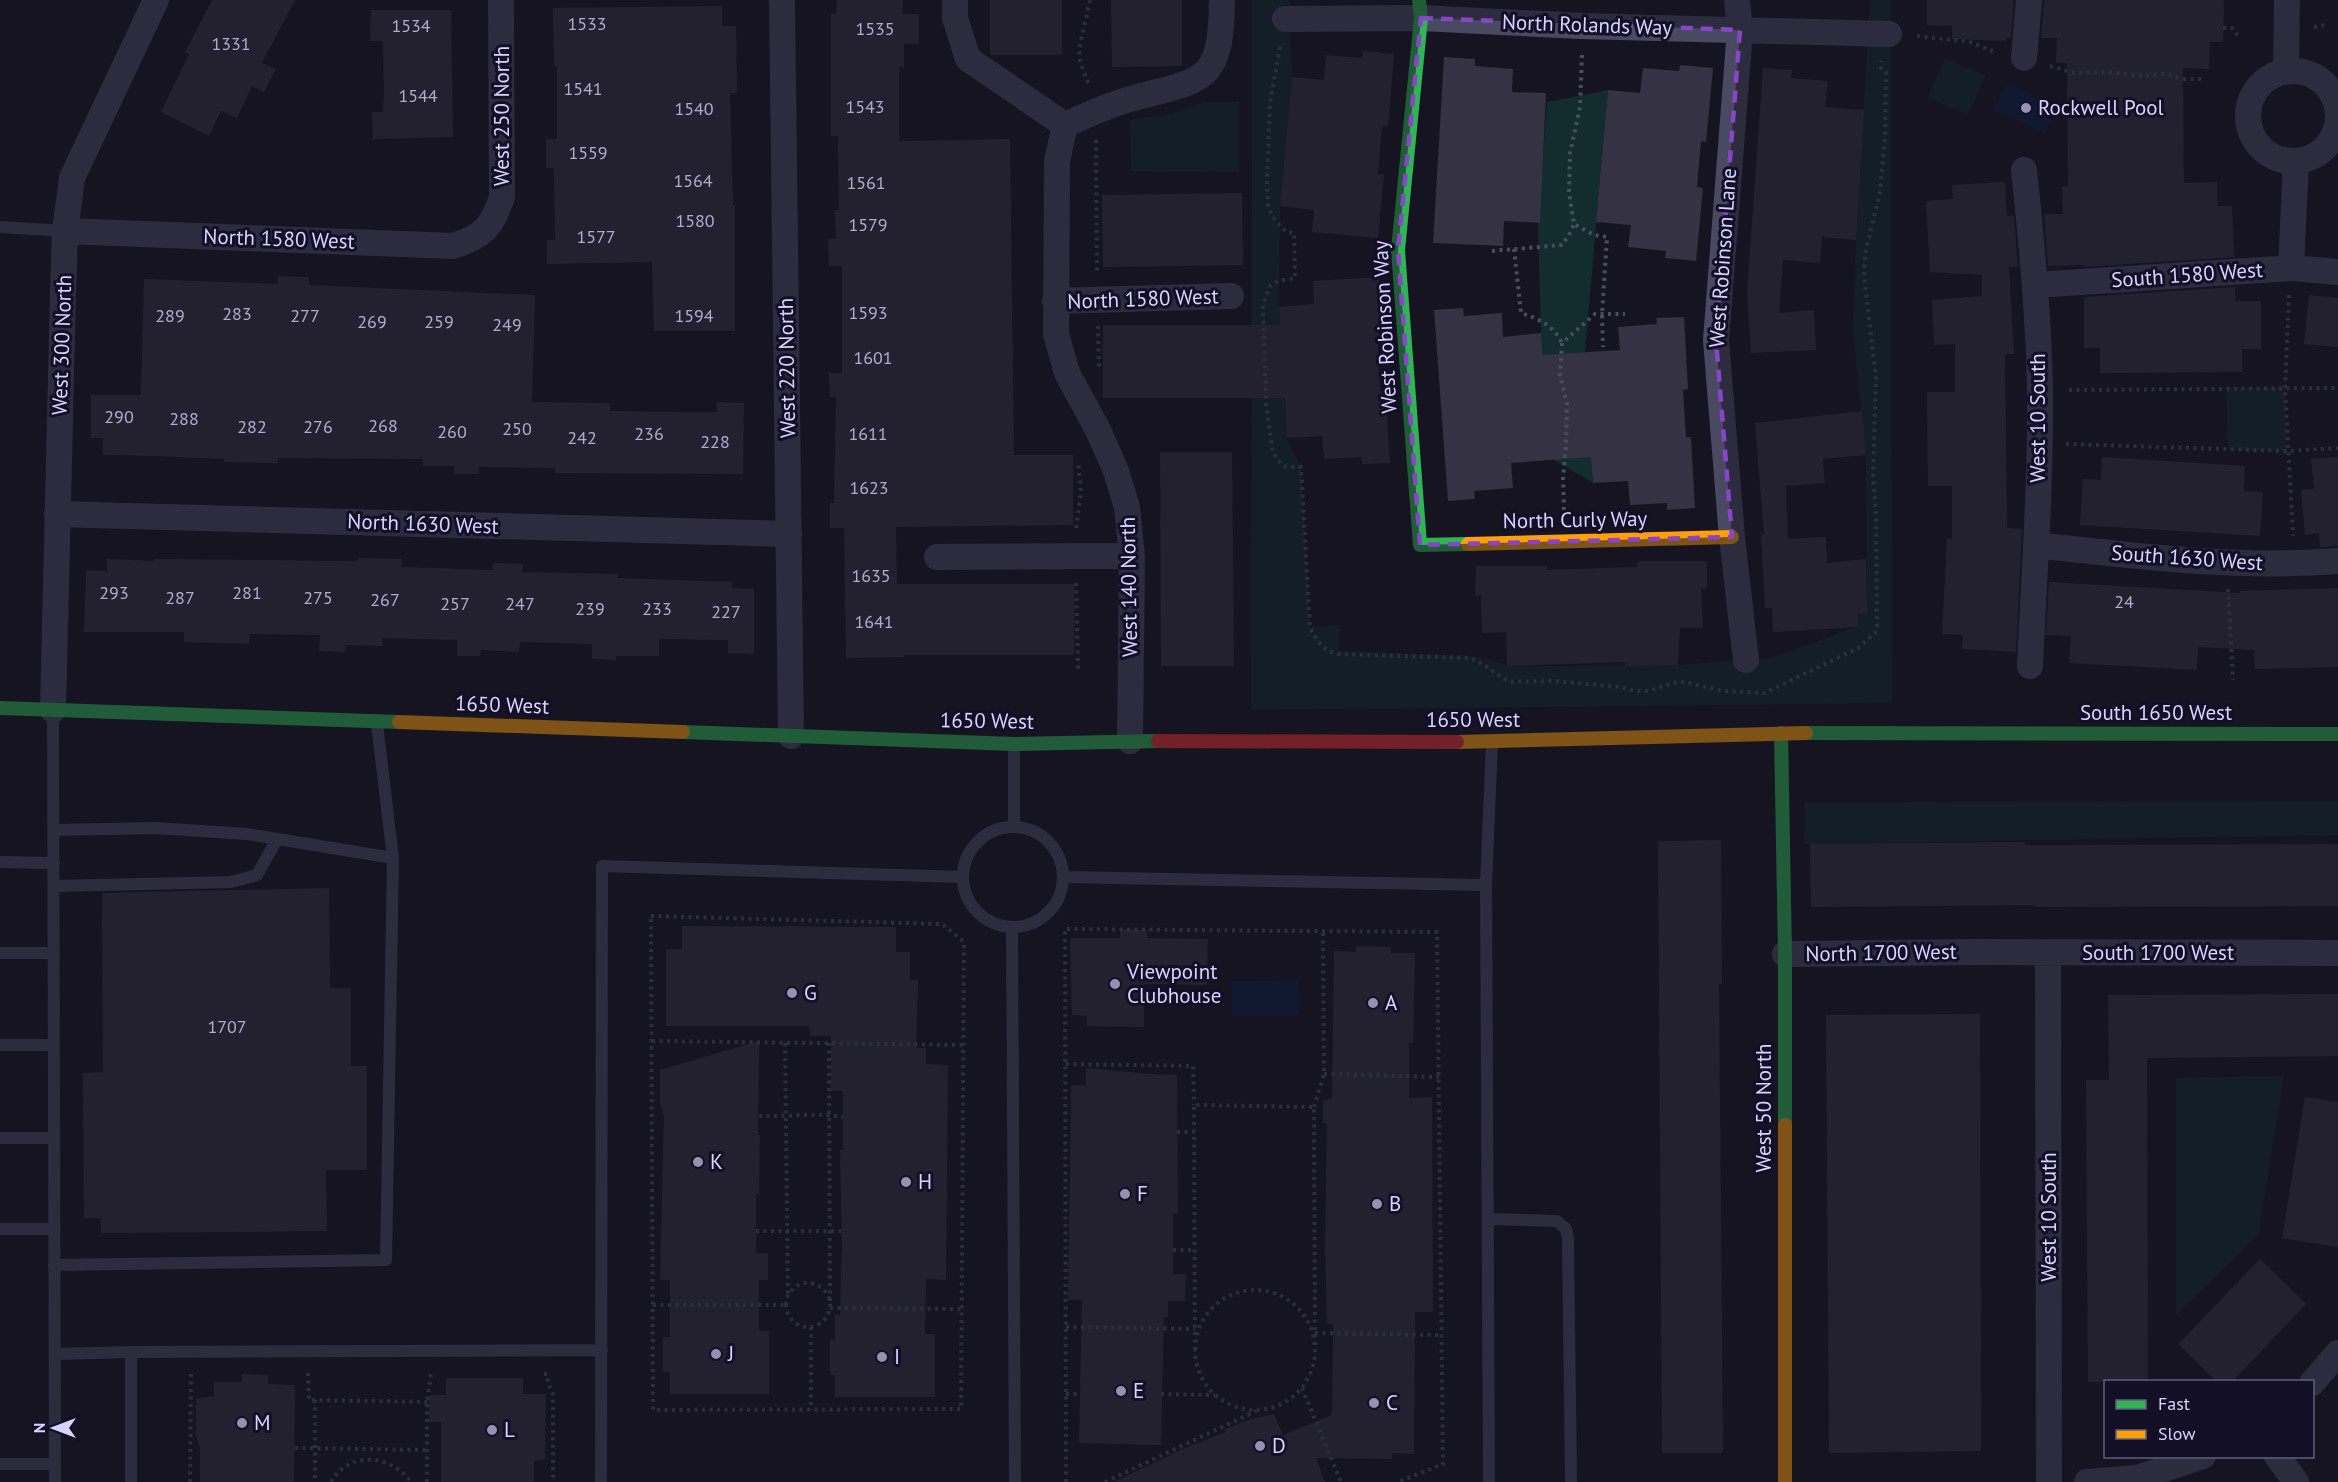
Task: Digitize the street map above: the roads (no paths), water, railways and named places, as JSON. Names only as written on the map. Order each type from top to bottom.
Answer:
[{"type":"street","name":"West 300 North","points":[[53,710],[65,231],[72,178],[156,0]]},
{"type":"street","name":"West 250 North","points":[[488,229],[496,216],[502,197],[501,0]]},
{"type":"street","name":"West 220 North","points":[[782,0],[791,736]]},
{"type":"street","points":[[955,0],[955,18],[968,59],[1065,125],[1131,99],[1182,86],[1200,78],[1212,65],[1220,47],[1222,0]]},
{"type":"street","name":"West Robinson Lane","points":[[1737,0],[1740,30],[1716,340],[1732,537],[1746,660]]},
{"type":"street","points":[[2025,58],[2029,0]]},
{"type":"street","points":[[2286,71],[2287,0]]},
{"type":"street","name":"North Rolands Way","points":[[1285,19],[1420,9],[1582,27],[1884,34]]},
{"type":"street","name":"West Robinson Way","points":[[1420,9],[1398,250],[1420,545]]},
{"type":"street","points":[[2286,71],[2300,71],[2313,75],[2335,94],[2338,121],[2336,135],[2318,153],[2296,161],[2281,159],[2267,153],[2256,142],[2249,128],[2248,113],[2252,98],[2260,85],[2272,76],[2286,71]]},
{"type":"street","name":"West 140 North","points":[[1065,125],[1057,161],[1056,334],[1067,373],[1098,430],[1116,471],[1127,507],[1132,556],[1130,741]]},
{"type":"street","points":[[2291,268],[2296,161]]},
{"type":"street","name":"West 10 South","points":[[2025,170],[2036,285],[2040,390],[2040,444],[2030,666]]},
{"type":"street","name":"North 1580 West","points":[[65,231],[453,246],[472,240],[488,229]]},
{"type":"street","name":"South 1580 West","points":[[2036,285],[2291,268],[2338,272]]},
{"type":"street","name":"North 1580 West","points":[[1055,301],[1231,296]]},
{"type":"street","name":"North 1630 West","points":[[57,514],[789,534]]},
{"type":"street","name":"North Curly Way","points":[[1420,545],[1732,537]]},
{"type":"street","name":"South 1630 West","points":[[2036,545],[2154,559],[2295,564],[2338,561]]},
{"type":"street","points":[[936,557],[1132,556]]},
{"type":"street","name":"1650 West","points":[[0,708],[1014,744],[1130,741],[1492,742],[1781,733],[1974,734]]},
{"type":"street","name":"West 50 North","points":[[1781,733],[1785,954],[1785,1482]]},
{"type":"street","name":"South 1650 West","points":[[1974,734],[2338,734]]},
{"type":"street","name":"North 1700 West","points":[[1785,954],[1978,952]]},
{"type":"street","name":"South 1700 West","points":[[1978,952],[2338,953]]},
{"type":"street","name":"West 10 South","points":[[2048,953],[2049,1482]]},
{"type":"street","points":[[2314,1382],[2338,1353]]},
{"type":"street","points":[[2087,1482],[2138,1478],[2197,1458]]},
{"type":"street","points":[[2278,1458],[2296,1482]]},
{"type":"lane","points":[[0,227],[65,231]]},
{"type":"lane","points":[[53,710],[55,1482]]},
{"type":"lane","points":[[54,1265],[386,1260],[393,858],[376,721]]},
{"type":"lane","points":[[1490,1482],[1486,885],[1492,742]]},
{"type":"lane","points":[[1014,744],[1014,827]]},
{"type":"lane","points":[[1014,827],[1029,829],[1049,842],[1061,861],[1064,877],[1056,902],[1048,913],[1038,921],[1012,927],[988,920],[978,912],[965,890],[963,877],[966,861],[973,847],[984,836],[999,829],[1014,827]]},
{"type":"lane","points":[[54,830],[156,828],[247,834],[393,858]]},
{"type":"lane","points":[[54,886],[231,882],[257,875],[277,839]]},
{"type":"lane","points":[[0,862],[54,863]]},
{"type":"lane","points":[[601,1482],[602,866],[963,877]]},
{"type":"lane","points":[[1064,877],[1486,885]]},
{"type":"lane","points":[[1012,927],[1014,1482]]},
{"type":"lane","points":[[0,953],[54,953]]},
{"type":"lane","points":[[0,1045],[54,1045]]},
{"type":"lane","points":[[0,1138],[54,1138]]},
{"type":"lane","points":[[1488,1220],[1557,1221],[1566,1229],[1568,1239],[1571,1482]]},
{"type":"lane","points":[[0,1229],[54,1229]]},
{"type":"lane","points":[[55,1354],[602,1350]]},
{"type":"lane","points":[[131,1352],[131,1482]]},
{"type":"lane","points":[[0,1464],[55,1464]]},
{"type":"water","name":"Rockwell Pool","points":[[2007,83],[2057,107],[2045,133],[1994,110]]},
{"type":"water","points":[[1298,980],[1299,1015],[1232,1015],[1232,981]]},
{"type":"place","name":"Rockwell Pool","points":[[2026,108]]},
{"type":"place","name":"Viewpoint Clubhouse","points":[[1115,984]]},
{"type":"place","name":"G","points":[[792,993]]},
{"type":"place","name":"A","points":[[1373,1003]]},
{"type":"place","name":"K","points":[[698,1162]]},
{"type":"place","name":"H","points":[[906,1182]]},
{"type":"place","name":"F","points":[[1125,1194]]},
{"type":"place","name":"B","points":[[1377,1204]]},
{"type":"place","name":"J","points":[[716,1354]]},
{"type":"place","name":"I","points":[[882,1357]]},
{"type":"place","name":"E","points":[[1121,1391]]},
{"type":"place","name":"C","points":[[1374,1403]]},
{"type":"place","name":"M","points":[[242,1423]]},
{"type":"place","name":"L","points":[[492,1430]]},
{"type":"place","name":"D","points":[[1260,1446]]}]
